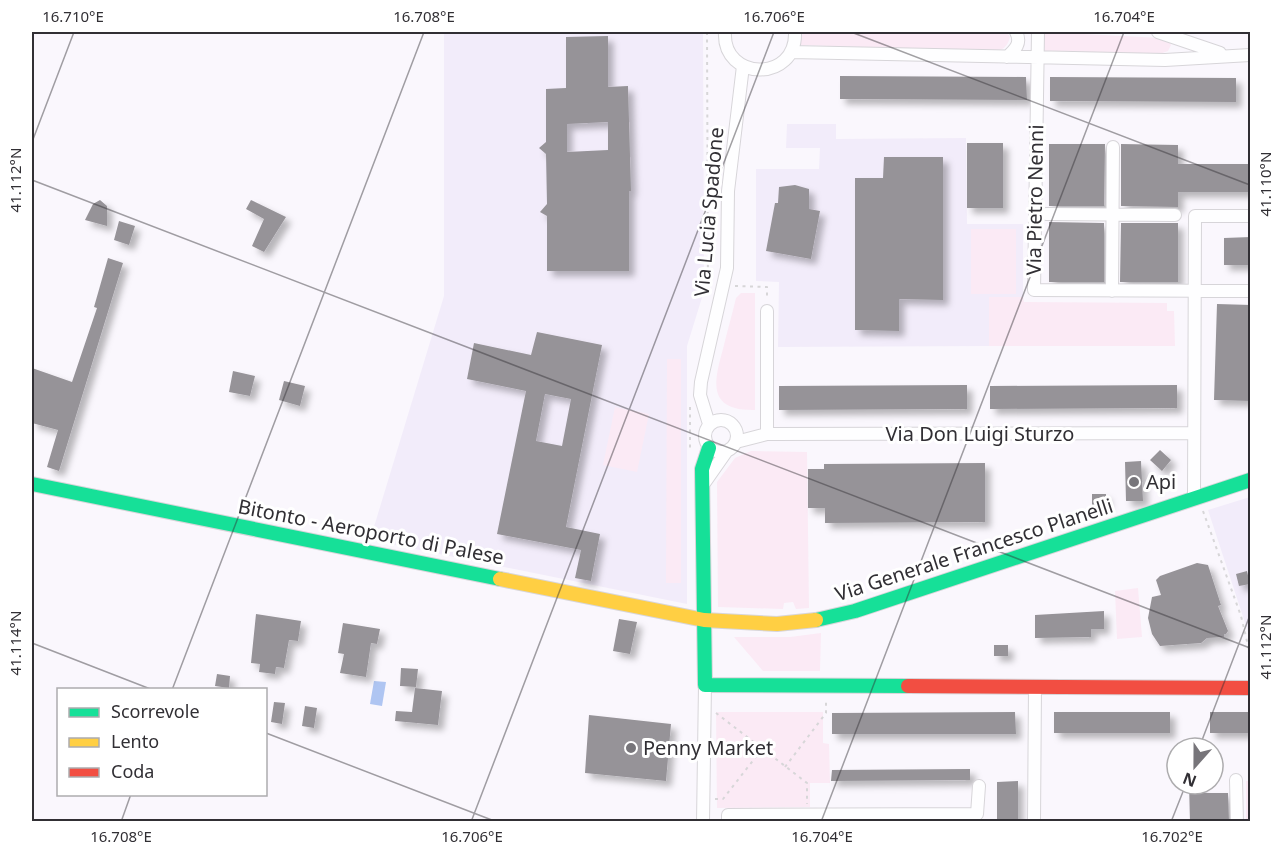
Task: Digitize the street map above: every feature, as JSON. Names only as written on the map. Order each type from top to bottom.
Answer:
[{"type":"street","points":[[725,32],[729,51],[743,66],[753,69],[769,69],[783,62],[791,52],[795,32]]},
{"type":"street","points":[[1007,57],[1016,49],[1019,42],[1016,32]]},
{"type":"street","points":[[1037,59],[1038,32]]},
{"type":"street","points":[[1158,32],[1224,55]]},
{"type":"street","points":[[791,52],[1165,60],[1251,55]]},
{"type":"street","name":"Via Pietro Nenni","points":[[1037,59],[1034,290],[1251,291]]},
{"type":"street","name":"Via Lucia Spadone","points":[[700,395],[705,361],[724,286],[728,191],[743,66]]},
{"type":"street","points":[[1112,291],[1113,147]]},
{"type":"street","points":[[1046,214],[1251,216]]},
{"type":"street","points":[[1184,216],[1194,291],[1192,434],[1194,499]]},
{"type":"street","points":[[767,311],[767,434]]},
{"type":"street","points":[[700,395],[729,423],[736,442]]},
{"type":"street","points":[[700,395],[709,424],[704,439],[709,448],[726,452]]},
{"type":"street","points":[[709,424],[729,423],[767,434]]},
{"type":"street","points":[[702,489],[710,471],[736,442],[767,434]]},
{"type":"street","name":"Via Don Luigi Sturzo","points":[[767,434],[1192,434]]},
{"type":"street","points":[[703,822],[705,685],[702,469],[709,448]]},
{"type":"street","name":"Via Generale Francesco Planelli","points":[[704,620],[777,624],[810,621],[855,611],[1251,480]]},
{"type":"street","name":"Bitonto - Aeroporto di Palese","points":[[32,484],[704,620]]},
{"type":"street","points":[[705,685],[1251,688]]},
{"type":"street","points":[[1034,822],[1035,687]]},
{"type":"street","points":[[1236,780],[1237,822]]},
{"type":"street","points":[[728,822],[728,815],[977,814],[979,786]]},
{"type":"path","points":[[724,286],[767,287],[767,311]]},
{"type":"path","points":[[1194,499],[1204,513],[1241,616],[1251,654]]},
{"type":"path","points":[[785,767],[826,713],[826,687]]},
{"type":"path","points":[[704,704],[807,783],[807,804]]},
{"type":"path","points":[[703,798],[723,799],[762,749]]},
{"type":"shaded area","points":[[444,32],[703,32],[704,291],[687,346],[687,604],[370,540],[444,296]]},
{"type":"shaded area","points":[[803,32],[1007,32],[1010,37],[1006,46],[1001,50],[984,51],[799,45]]},
{"type":"shaded area","points":[[1045,32],[1161,38],[1168,40],[1171,45],[1168,51],[1160,54],[1043,53]]},
{"type":"shaded area","points":[[787,124],[836,124],[836,139],[966,138],[967,224],[1023,224],[1023,297],[989,298],[989,346],[778,347],[779,282],[756,281],[756,169],[819,169],[820,148],[786,148]]},
{"type":"shaded area","points":[[971,229],[1016,229],[1016,294],[971,294]]},
{"type":"shaded area","points":[[741,293],[755,293],[755,410],[729,406],[722,400],[716,384],[736,298]]},
{"type":"shaded area","points":[[989,297],[1023,297],[1024,302],[1167,303],[1167,311],[1174,311],[1175,346],[989,346]]},
{"type":"shaded area","points":[[667,359],[681,359],[681,583],[666,583]]},
{"type":"shaded area","points":[[615,407],[649,414],[637,472],[603,465]]},
{"type":"shaded area","points":[[751,451],[807,452],[809,608],[796,609],[793,602],[784,603],[783,609],[718,607],[717,482],[735,458]]},
{"type":"shaded area","points":[[1250,497],[1250,638],[1208,510]]},
{"type":"shaded area","points":[[1138,588],[1142,637],[1117,639],[1115,591]]},
{"type":"shaded area","points":[[821,633],[820,671],[763,671],[734,637],[790,637]]},
{"type":"shaded area","points":[[716,712],[823,712],[823,743],[829,744],[830,783],[810,783],[810,807],[717,808]]},
{"type":"shaded area","points":[[1246,781],[1250,781],[1250,821],[1246,821]]},
{"type":"water","points":[[374,681],[386,682],[382,706],[370,704]]},
{"type":"building","points":[[608,36],[608,87],[628,86],[631,191],[629,191],[629,271],[547,271],[547,216],[540,212],[547,204],[546,154],[539,148],[546,142],[546,89],[566,88],[566,37]],"holes":[[[608,122],[608,150],[567,152],[567,124]]]},
{"type":"building","points":[[840,76],[1026,77],[1027,100],[840,99]]},
{"type":"building","points":[[1050,77],[1236,78],[1236,102],[1050,101]]},
{"type":"building","points":[[967,143],[1003,143],[1003,208],[967,208]]},
{"type":"building","points":[[1049,144],[1105,144],[1104,206],[1049,206]]},
{"type":"building","points":[[1121,144],[1178,145],[1178,164],[1251,164],[1251,192],[1178,192],[1178,207],[1121,206]]},
{"type":"building","points":[[884,157],[943,157],[943,300],[899,299],[899,331],[855,330],[855,178],[883,178]]},
{"type":"building","points":[[795,185],[809,189],[809,209],[820,211],[811,259],[766,251],[775,203],[778,203],[779,187]]},
{"type":"building","points":[[100,200],[107,206],[107,226],[85,220],[93,204]]},
{"type":"building","points":[[251,200],[286,217],[264,252],[252,246],[264,219],[246,209]]},
{"type":"building","points":[[119,221],[135,226],[129,245],[114,240]]},
{"type":"building","points":[[1049,222],[1104,223],[1104,282],[1049,282]]},
{"type":"building","points":[[1121,223],[1178,223],[1178,282],[1120,282]]},
{"type":"building","points":[[1251,237],[1251,265],[1224,265],[1224,238]]},
{"type":"building","points":[[108,258],[123,263],[59,471],[47,467],[58,430],[32,423],[34,389],[32,388],[32,368],[72,382],[97,308],[94,307]]},
{"type":"building","points":[[1217,304],[1251,305],[1251,401],[1214,400]]},
{"type":"building","points":[[537,332],[602,345],[566,527],[600,534],[591,581],[575,578],[581,550],[497,534],[526,391],[467,379],[474,343],[531,355]],"holes":[[[545,394],[571,399],[562,446],[536,441]]]},
{"type":"building","points":[[233,371],[255,376],[250,396],[229,392]]},
{"type":"building","points":[[284,381],[305,386],[300,406],[279,400]]},
{"type":"building","points":[[967,385],[967,409],[779,410],[779,386]]},
{"type":"building","points":[[1177,385],[1177,408],[990,409],[990,386]]},
{"type":"building","points":[[1160,450],[1171,460],[1162,471],[1150,460]]},
{"type":"building","points":[[1141,461],[1143,501],[1126,501],[1125,462]]},
{"type":"building","points":[[985,463],[985,522],[825,523],[825,508],[808,508],[808,469],[824,469],[824,464]]},
{"type":"building","points":[[1092,494],[1106,494],[1106,505],[1092,505]]},
{"type":"building","points":[[1197,563],[1208,565],[1221,605],[1218,606],[1228,631],[1224,637],[1207,638],[1201,643],[1160,646],[1152,634],[1148,618],[1152,597],[1161,595],[1156,580],[1160,576]]},
{"type":"building","points":[[1247,571],[1250,584],[1239,586],[1236,574]]},
{"type":"building","points":[[1104,611],[1104,629],[1091,629],[1091,637],[1035,638],[1035,615]]},
{"type":"building","points":[[256,614],[301,621],[298,641],[289,640],[284,668],[276,667],[275,674],[259,672],[260,664],[251,663]]},
{"type":"building","points":[[619,619],[637,622],[630,654],[613,651]]},
{"type":"building","points":[[343,623],[380,629],[377,644],[371,643],[366,677],[340,673],[344,654],[338,653]]},
{"type":"building","points":[[994,645],[1008,645],[1008,656],[994,656]]},
{"type":"building","points":[[401,668],[418,669],[416,687],[400,686]]},
{"type":"building","points":[[217,674],[230,676],[229,688],[215,686]]},
{"type":"building","points":[[415,688],[442,691],[438,725],[395,721],[396,711],[412,712]]},
{"type":"building","points":[[274,702],[285,703],[282,724],[271,722]]},
{"type":"building","points":[[305,706],[317,708],[314,728],[302,726]]},
{"type":"building","points":[[1015,712],[1016,734],[832,734],[832,713]]},
{"type":"building","points":[[1054,712],[1170,712],[1170,733],[1054,733]]},
{"type":"building","points":[[1210,712],[1251,712],[1251,733],[1210,733]]},
{"type":"building","points":[[589,715],[671,724],[666,781],[585,773]]},
{"type":"building","points":[[970,769],[970,780],[831,781],[832,770]]},
{"type":"building","points":[[1018,781],[1018,822],[997,820],[997,782]]},
{"type":"building","points":[[1225,793],[1228,793],[1229,822],[1190,822],[1189,796],[1225,796]]},
{"type":"traffic: fast","points":[[709,448],[702,469],[705,685],[908,686]]},
{"type":"traffic: fast","points":[[816,620],[855,611],[1250,480]]},
{"type":"traffic: fast","points":[[32,484],[500,579]]},
{"type":"traffic: slow","points":[[500,579],[704,620],[777,624],[816,620]]},
{"type":"traffic: jam","points":[[908,686],[1250,688]]},
{"type":"place","name":"Api","points":[[1134,482]]},
{"type":"place","name":"Penny Market","points":[[631,748]]}]
